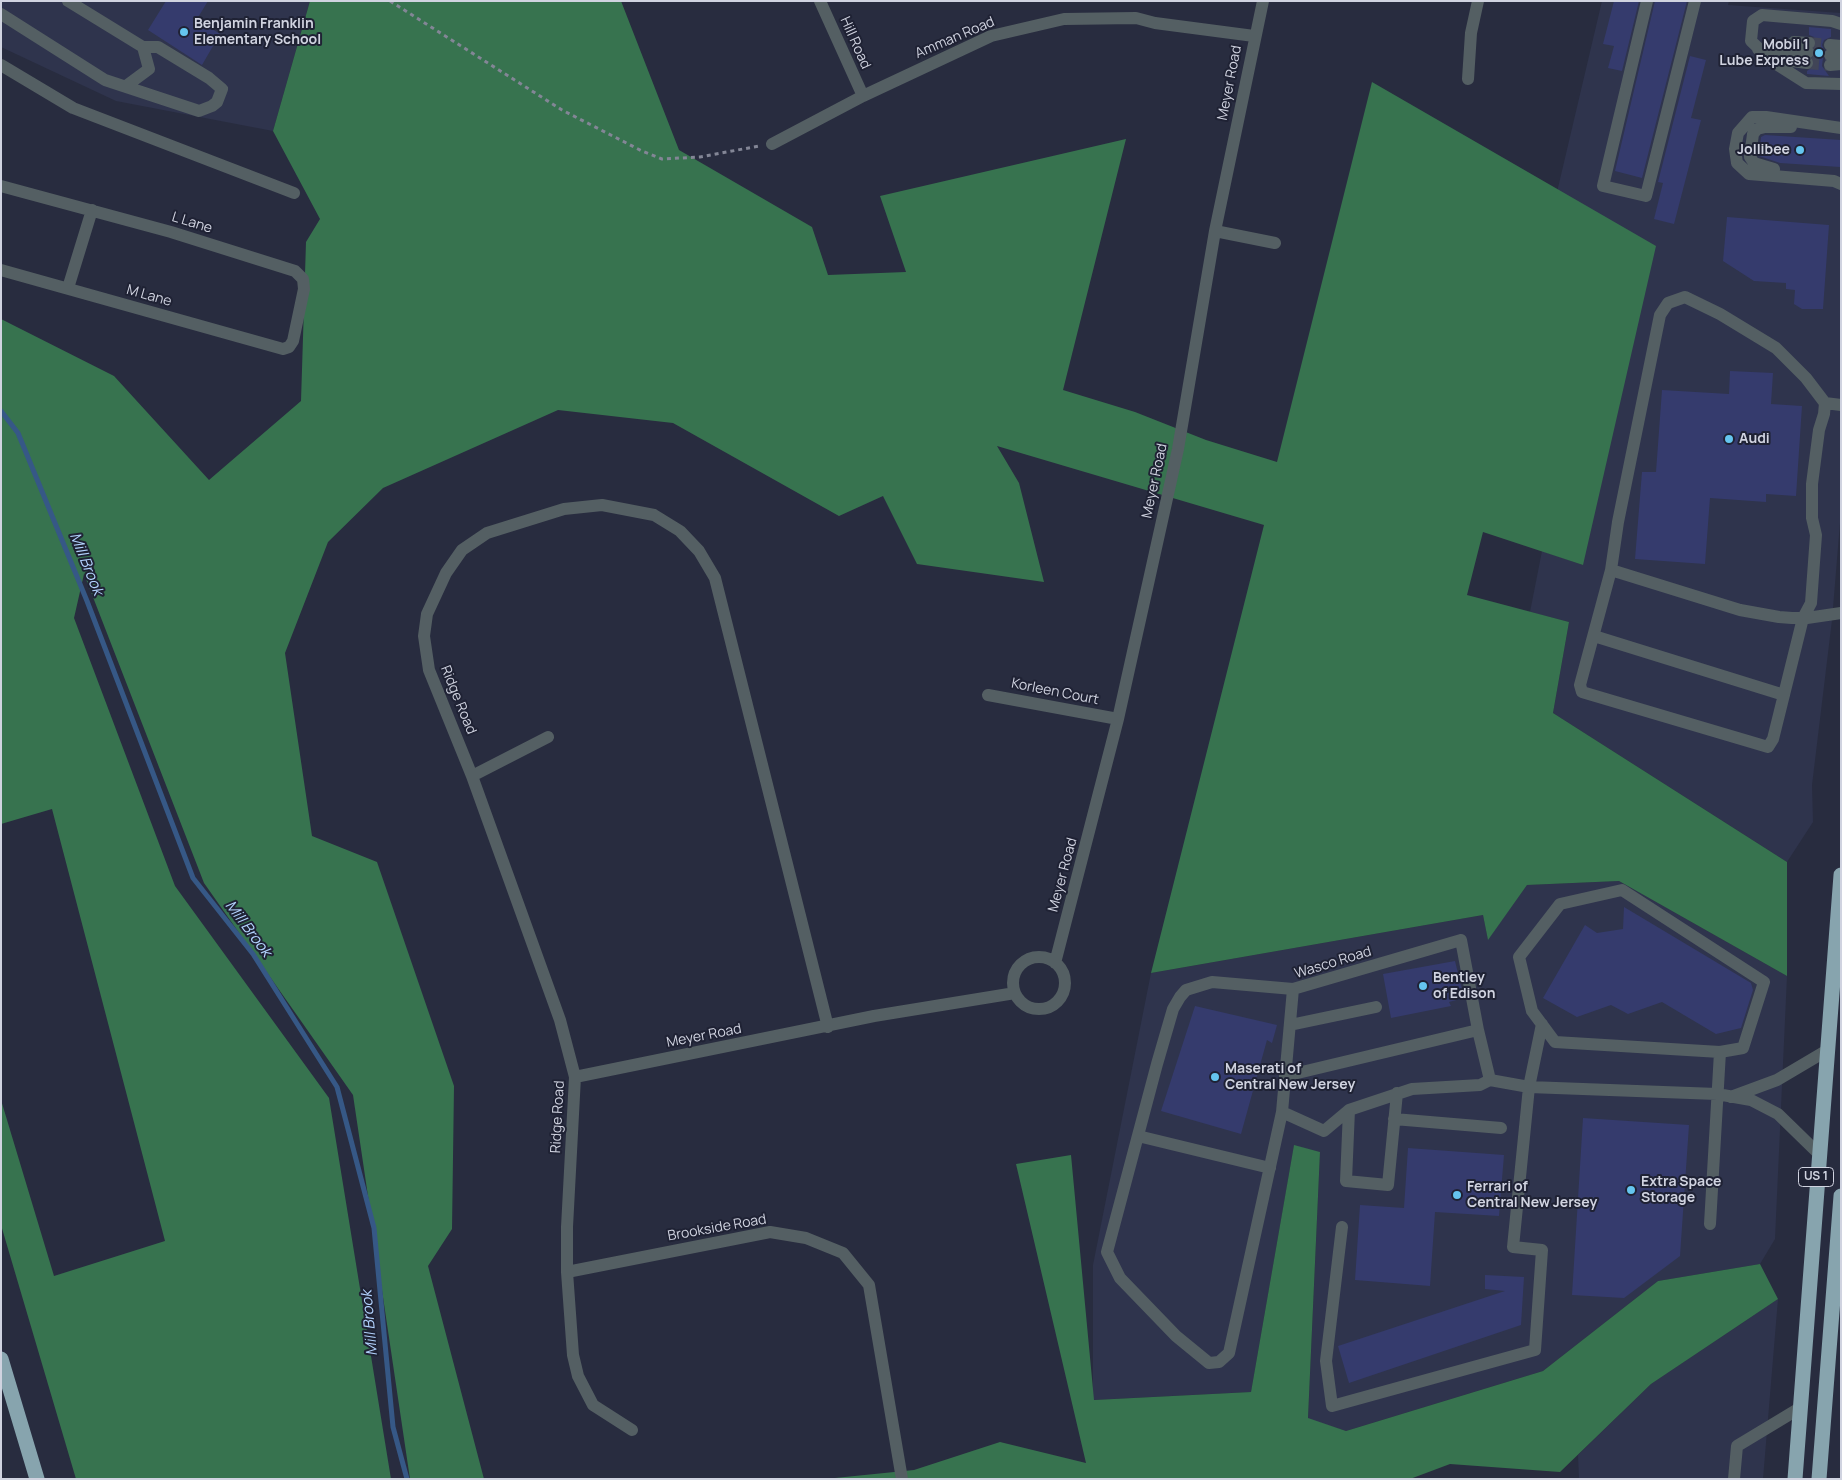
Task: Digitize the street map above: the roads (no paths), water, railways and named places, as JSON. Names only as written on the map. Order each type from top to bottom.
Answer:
[{"type":"highway","name":"US 1","points":[[1795,1479],[1818,1153],[1841,874]]},
{"type":"highway","name":"US 1","points":[[1819,1479],[1841,1196]]},
{"type":"highway","points":[[1,1359],[37,1479]]},
{"type":"street","points":[[1,14],[105,80],[199,110],[212,106],[220,96],[222,89],[209,78],[158,47],[143,47],[68,1]]},
{"type":"street","name":"Hill Road","points":[[820,1],[863,96]]},
{"type":"street","name":"Meyer Road","points":[[1055,962],[1118,719],[1178,449],[1215,232],[1254,36],[1263,1]]},
{"type":"street","points":[[1468,78],[1471,33],[1478,1]]},
{"type":"street","points":[[1647,1],[1603,186],[1646,196],[1695,1]]},
{"type":"street","points":[[1841,24],[1832,21],[1762,15],[1756,18],[1751,25],[1751,41],[1758,49],[1785,70],[1806,83],[1841,84]]},
{"type":"street","name":"Amman Road","points":[[772,144],[863,96],[991,36],[1064,19],[1136,18],[1155,23],[1254,36]]},
{"type":"street","points":[[1794,42],[1808,53],[1792,61],[1787,51],[1794,42]]},
{"type":"street","points":[[126,86],[149,70],[143,47]]},
{"type":"street","points":[[1758,49],[1787,51]]},
{"type":"street","points":[[1,65],[73,108],[294,193]]},
{"type":"street","points":[[1837,182],[1749,174],[1737,163],[1735,149],[1738,133],[1752,117],[1766,117],[1841,128]]},
{"type":"street","name":"L Lane","points":[[1,186],[171,232],[295,271],[303,279],[304,290],[293,341],[289,347]]},
{"type":"street","points":[[68,288],[92,210]]},
{"type":"street","points":[[1215,232],[1275,243]]},
{"type":"street","name":"M Lane","points":[[1,270],[283,349],[289,347]]},
{"type":"street","points":[[1685,297],[1699,303],[1776,348],[1806,378],[1825,403],[1819,430],[1812,484],[1812,518],[1816,535],[1811,603],[1803,618],[1773,739],[1768,748],[1582,692],[1580,685],[1611,570],[1618,522],[1651,354],[1660,315],[1668,303],[1685,297]]},
{"type":"street","points":[[1825,403],[1841,405]]},
{"type":"street","name":"Ridge Road","points":[[632,1430],[593,1405],[578,1376],[573,1355],[567,1272],[567,1227],[575,1077],[560,1020],[472,776],[429,670],[424,636],[427,614],[446,572],[462,550],[487,533],[564,509],[602,505],[654,515],[680,532],[699,551],[715,578],[828,1027]]},
{"type":"street","points":[[1611,570],[1740,610],[1778,617],[1803,618],[1841,613]]},
{"type":"street","points":[[1594,636],[1784,695]]},
{"type":"street","name":"Korleen Court","points":[[988,695],[1118,719]]},
{"type":"street","points":[[472,776],[548,737]]},
{"type":"street","points":[[1622,890],[1764,982],[1743,1048],[1720,1052],[1555,1042],[1532,1011],[1519,957],[1560,904],[1622,890]]},
{"type":"street","name":"Wasco Road","points":[[1138,1136],[1107,1252],[1120,1278],[1162,1319],[1176,1336],[1209,1363],[1219,1362],[1229,1353],[1282,1112],[1293,989],[1461,940],[1478,1030],[1490,1080]]},
{"type":"street","points":[[1039,957],[1055,962],[1061,969],[1065,986],[1058,1001],[1042,1009],[1026,1006],[1014,993],[1014,976],[1023,962],[1039,957]]},
{"type":"street","points":[[1270,1168],[1138,1136],[1173,1009],[1186,990],[1212,982],[1293,989]]},
{"type":"street","name":"Meyer Road","points":[[575,1077],[828,1027],[874,1016],[1014,993]]},
{"type":"street","points":[[1290,1025],[1376,1007]]},
{"type":"street","points":[[1342,1227],[1326,1361],[1332,1406],[1535,1350],[1542,1250],[1513,1247],[1529,1087],[1542,1024]]},
{"type":"street","points":[[1285,1076],[1478,1030]]},
{"type":"street","points":[[1723,1095],[1778,1080],[1826,1051]]},
{"type":"street","points":[[1710,1224],[1723,1095],[1720,1052]]},
{"type":"street","points":[[1282,1112],[1324,1131],[1349,1110],[1397,1093],[1412,1089],[1480,1086],[1490,1080],[1529,1087],[1723,1095],[1751,1100],[1778,1114],[1818,1153]]},
{"type":"street","points":[[1349,1110],[1346,1181],[1388,1185],[1397,1093]]},
{"type":"street","points":[[1394,1119],[1501,1128]]},
{"type":"street","name":"Brookside Road","points":[[567,1272],[770,1232],[806,1238],[843,1253],[869,1285],[902,1479]]},
{"type":"street","points":[[1734,1479],[1737,1446],[1800,1408]]},
{"type":"waterway","name":"Mill Brook","points":[[1,411],[18,433],[87,601],[193,878],[253,954],[337,1087],[374,1228],[393,1427],[407,1479]]},
{"type":"tunnel","points":[[1809,43],[1830,45]]},
{"type":"tunnel","points":[[1808,52],[1830,55]]},
{"type":"tunnel","points":[[1807,63],[1830,65]]},
{"type":"place","name":"Benjamin Franklin Elementary School","points":[[184,32]]},
{"type":"place","name":"Mobil 1 Lube Express","points":[[1819,53]]},
{"type":"place","name":"Jollibee","points":[[1800,150]]},
{"type":"place","name":"Audi","points":[[1729,439]]},
{"type":"place","name":"Bentley of Edison","points":[[1423,986]]},
{"type":"place","name":"Maserati of Central New Jersey","points":[[1215,1077]]},
{"type":"place","name":"Extra Space Storage","points":[[1631,1190]]},
{"type":"place","name":"Ferrari of Central New Jersey","points":[[1457,1195]]}]
